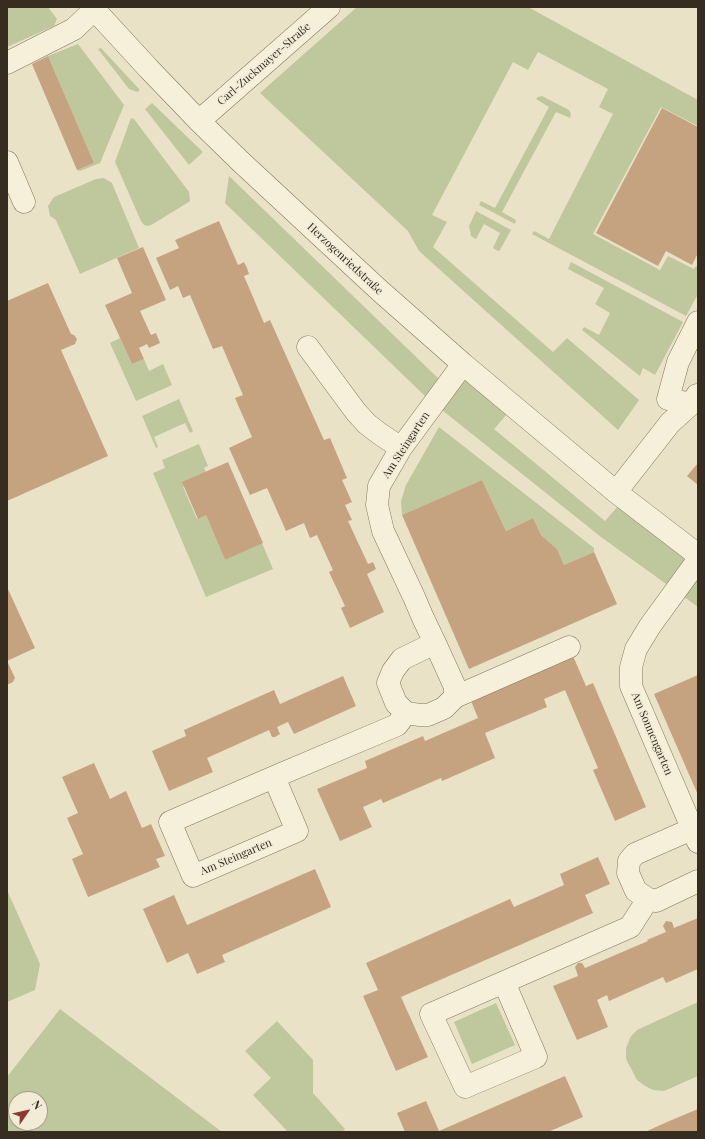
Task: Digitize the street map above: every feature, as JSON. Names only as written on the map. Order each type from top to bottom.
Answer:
[{"type":"street","name":"Carl-Zuckmayer-Straße","points":[[199,121],[329,7]]},
{"type":"street","name":"Herzogenriedstraße","points":[[93,9],[148,69],[199,121],[379,290],[463,364],[616,492],[698,555]]},
{"type":"street","points":[[7,62],[74,29],[93,9]]},
{"type":"street","points":[[7,162],[24,202]]},
{"type":"street","points":[[696,400],[668,399],[678,362],[698,322]]},
{"type":"street","points":[[308,347],[356,412],[371,427],[401,448]]},
{"type":"street","name":"Am Steingarten","points":[[455,697],[455,687],[384,531],[377,505],[379,486],[401,448],[463,364]]},
{"type":"street","points":[[616,492],[670,423],[696,400]]},
{"type":"street","name":"Am Sonnengarten","points":[[648,899],[636,891],[628,873],[629,861],[634,854],[695,835],[631,686],[631,667],[636,649],[650,626],[698,560]]},
{"type":"street","points":[[435,644],[402,659],[393,671],[388,684],[396,703],[406,713],[420,715],[428,714],[444,708],[455,697],[569,647]]},
{"type":"street","name":"Am Steingarten","points":[[274,777],[296,830],[193,876],[170,822],[274,777],[397,725],[406,713]]},
{"type":"street","points":[[504,982],[536,1056],[465,1087],[431,1014],[504,982],[630,927],[648,899],[656,901],[698,881]]},
{"type":"green space","points":[[7,7],[48,7],[57,19],[54,26],[7,47]]},
{"type":"green space","points":[[357,7],[528,7],[698,100],[698,126],[661,107],[593,234],[660,270],[668,256],[694,269],[696,266],[698,267],[698,294],[686,316],[532,234],[534,231],[549,239],[613,114],[599,107],[608,89],[538,52],[528,70],[513,62],[432,215],[447,222],[433,247],[553,352],[567,338],[639,400],[618,430],[419,251],[408,231],[260,93]]},
{"type":"green space","points":[[78,44],[124,105],[100,163],[80,171],[77,170],[94,163],[48,56]]},
{"type":"green space","points":[[101,48],[140,90],[137,92],[129,89],[98,49]]},
{"type":"green space","points":[[542,96],[569,110],[571,114],[570,118],[556,112],[502,212],[516,220],[515,224],[479,205],[481,201],[495,208],[549,107],[536,99]]},
{"type":"green space","points":[[152,103],[203,152],[189,165],[145,109]]},
{"type":"green space","points":[[131,118],[134,119],[189,192],[190,201],[148,226],[144,225],[141,221],[115,162]]},
{"type":"green space","points":[[229,176],[441,381],[453,369],[507,414],[494,429],[605,521],[618,506],[698,568],[698,607],[601,537],[427,398],[225,203]]},
{"type":"green space","points":[[104,178],[112,183],[139,248],[80,274],[56,220],[50,216],[48,206],[54,197],[96,179]]},
{"type":"green space","points":[[476,211],[511,230],[500,250],[498,251],[493,248],[500,233],[484,224],[476,239],[471,236],[469,226]]},
{"type":"green space","points":[[571,262],[683,322],[655,375],[643,368],[640,376],[582,330],[584,327],[599,335],[610,313],[595,304],[604,288],[568,269]]},
{"type":"green space","points":[[120,338],[132,364],[144,359],[149,371],[163,364],[172,385],[136,401],[110,343]]},
{"type":"green space","points":[[179,399],[193,431],[190,433],[185,423],[154,437],[158,447],[156,448],[142,416]]},
{"type":"green space","points":[[439,427],[594,548],[594,552],[564,565],[557,549],[541,535],[533,518],[506,531],[482,480],[402,515],[401,501],[406,485]]},
{"type":"green space","points":[[199,444],[208,466],[204,468],[208,476],[183,487],[197,519],[206,515],[225,560],[262,543],[273,569],[206,597],[153,473],[165,468],[162,460]]},
{"type":"green space","points":[[7,890],[40,964],[35,990],[7,1002]]},
{"type":"green space","points":[[698,1002],[698,1076],[664,1091],[653,1090],[645,1086],[637,1080],[626,1059],[626,1048],[631,1036],[637,1030]]},
{"type":"green space","points":[[496,1003],[515,1045],[472,1064],[454,1022]]},
{"type":"green space","points":[[60,1009],[222,1132],[7,1132],[7,1077]]},
{"type":"green space","points":[[277,1021],[313,1060],[313,1093],[345,1129],[342,1132],[288,1132],[253,1095],[271,1078],[245,1051]]},
{"type":"building","points":[[48,56],[94,163],[77,170],[32,64]]},
{"type":"building","points":[[662,108],[698,127],[698,253],[692,265],[666,251],[658,266],[596,233]]},
{"type":"building","points":[[219,221],[238,265],[244,262],[247,268],[249,274],[244,276],[264,323],[270,320],[324,440],[330,438],[347,478],[342,480],[352,502],[345,505],[352,520],[348,521],[368,564],[373,562],[376,569],[367,574],[384,612],[350,628],[341,608],[345,606],[329,572],[333,570],[317,535],[310,538],[304,523],[286,531],[267,488],[250,495],[229,448],[252,437],[235,398],[243,395],[222,346],[213,349],[190,295],[183,298],[178,286],[170,290],[156,258],[179,248],[175,240]]},
{"type":"building","points":[[143,247],[166,300],[140,311],[151,335],[156,333],[160,343],[149,348],[147,344],[139,348],[144,359],[132,364],[105,305],[132,293],[117,258]]},
{"type":"building","points":[[48,283],[71,334],[77,339],[75,344],[61,350],[108,456],[7,501],[7,301]]},
{"type":"building","points":[[228,462],[263,543],[225,560],[206,515],[198,519],[182,482]]},
{"type":"building","points":[[698,463],[698,485],[687,476]]},
{"type":"building","points":[[482,480],[506,531],[533,518],[541,535],[557,549],[564,565],[594,552],[617,604],[469,669],[402,515]]},
{"type":"building","points":[[7,587],[35,648],[7,661]]},
{"type":"building","points":[[573,656],[586,686],[593,683],[646,807],[615,821],[593,770],[598,768],[565,690],[544,699],[547,707],[485,733],[495,758],[442,781],[441,778],[383,803],[381,799],[363,807],[372,827],[340,841],[317,789],[367,768],[365,761],[423,736],[425,741],[478,718],[469,696]]},
{"type":"building","points":[[7,661],[15,678],[13,682],[9,684],[7,684]]},
{"type":"building","points":[[698,675],[698,795],[654,694]]},
{"type":"building","points":[[343,676],[356,706],[294,734],[288,722],[277,727],[280,734],[275,737],[272,737],[269,730],[207,758],[213,772],[169,791],[152,751],[186,736],[184,730],[274,690],[280,704]]},
{"type":"building","points":[[94,763],[110,799],[126,791],[142,828],[151,824],[165,856],[156,859],[160,867],[88,897],[72,859],[83,854],[67,818],[78,813],[62,777]]},
{"type":"building","points":[[598,857],[610,884],[585,895],[593,913],[401,997],[428,1057],[396,1071],[363,996],[378,990],[366,963],[510,899],[514,907],[564,885],[560,874]]},
{"type":"building","points":[[315,869],[331,907],[222,955],[225,962],[197,974],[188,953],[167,963],[143,909],[174,895],[187,925]]},
{"type":"building","points":[[698,918],[698,969],[666,983],[663,977],[609,1001],[607,995],[597,1000],[608,1027],[577,1040],[553,986],[578,976],[575,967],[578,963],[582,963],[585,968],[666,932],[663,926],[666,921],[672,922],[674,928]]},
{"type":"building","points":[[565,1076],[583,1117],[548,1132],[405,1132],[397,1113],[426,1101],[439,1131]]},
{"type":"building","points":[[698,1109],[698,1132],[645,1132],[667,1122]]}]
